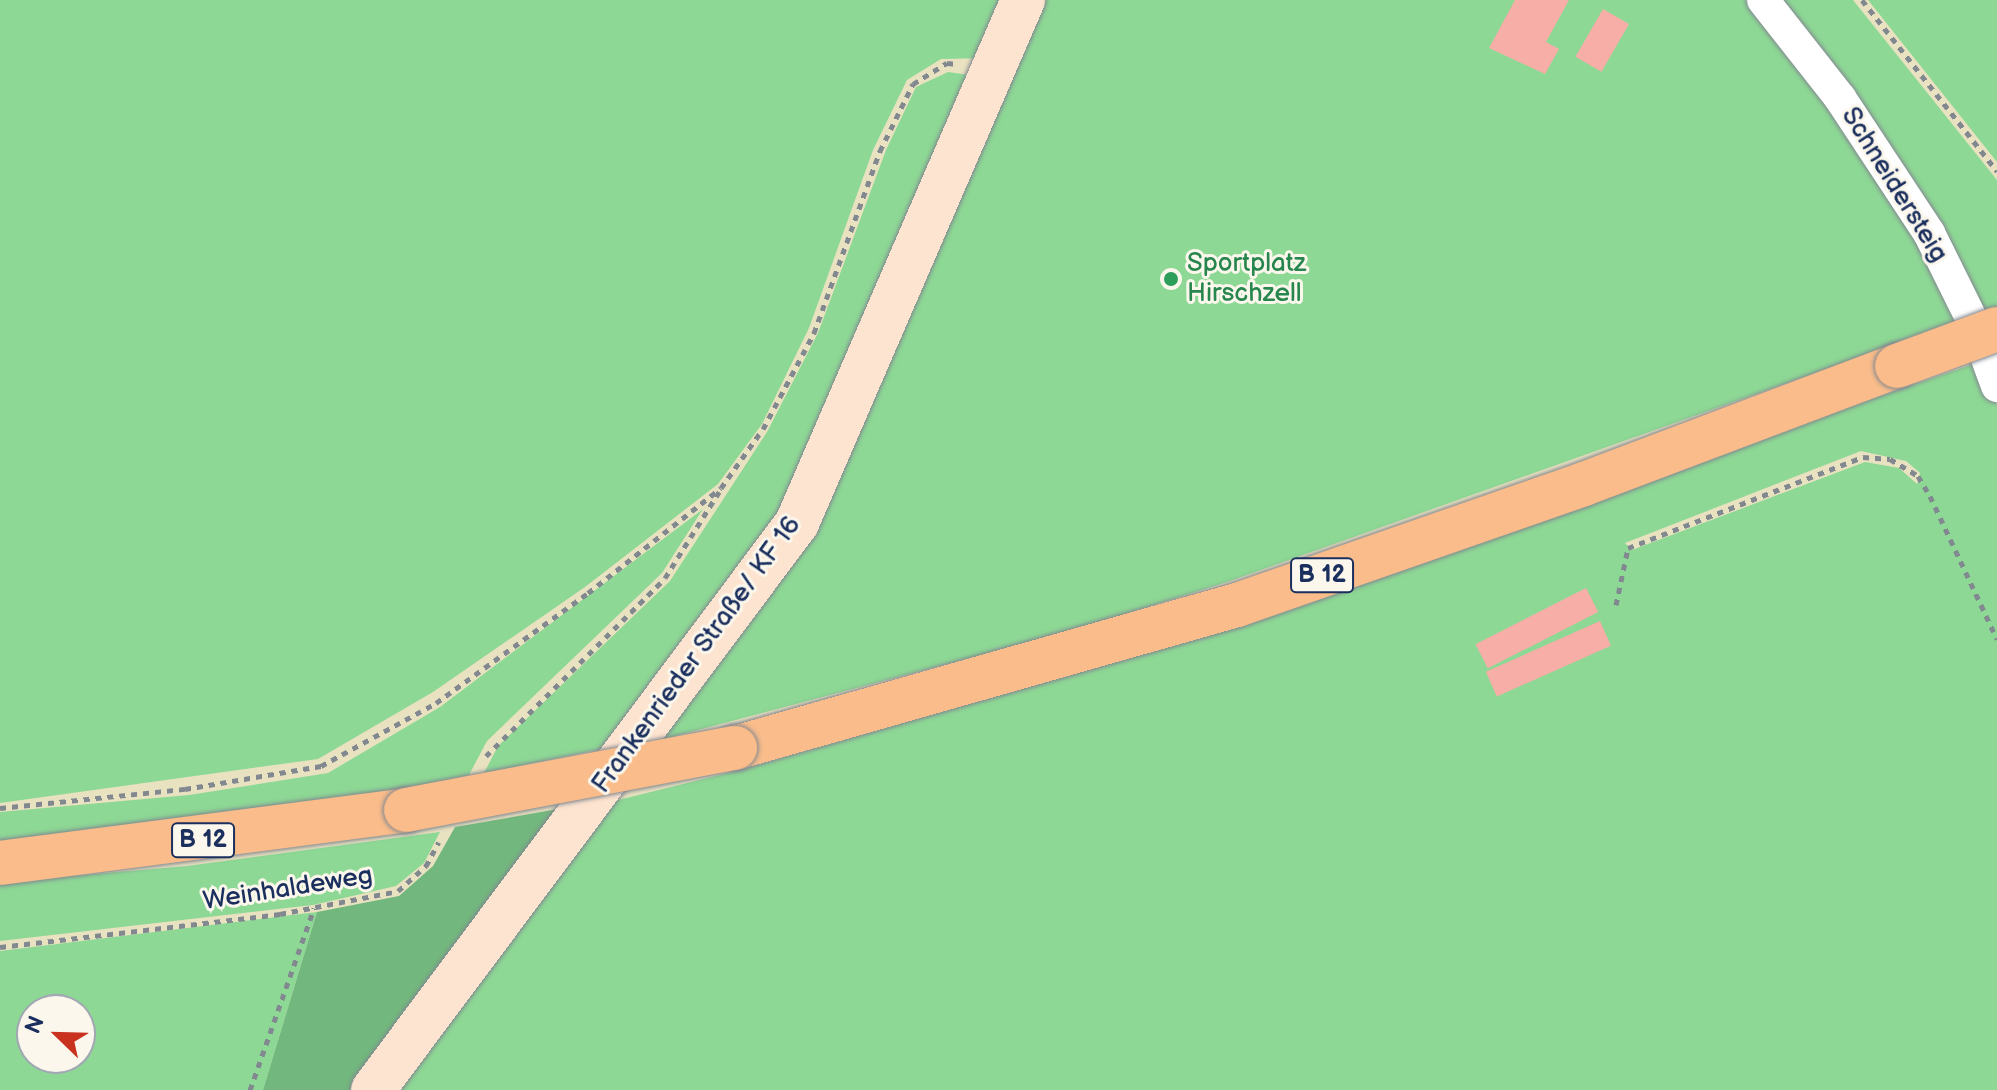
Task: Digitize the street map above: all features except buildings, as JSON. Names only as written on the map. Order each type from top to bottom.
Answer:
[{"type":"main road","name":"B 12","points":[[0,863],[406,810],[735,748],[1237,605],[1584,484],[1997,329]]},
{"type":"street","name":"Frankenrieder Straße/ KF 16","points":[[373,1090],[797,523],[1023,0]]},
{"type":"street","name":"Schneidersteig","points":[[1763,0],[1840,98],[1929,233],[1975,326],[1997,386]]},
{"type":"path","points":[[1862,0],[1997,171]]},
{"type":"path","points":[[478,771],[493,745],[665,578],[721,488],[763,429],[814,333],[880,151],[913,84],[947,63],[995,64]]},
{"type":"path","points":[[1616,605],[1628,548],[1863,457],[1890,459],[1918,476],[1930,496],[1997,639]]},
{"type":"path","points":[[0,808],[185,789],[321,766],[436,703],[721,488]]},
{"type":"path","name":"Weinhaldeweg","points":[[0,947],[314,908],[398,891],[426,866],[441,839]]},
{"type":"path","points":[[250,1090],[314,908]]},
{"type":"green space","points":[[0,0],[1016,0],[993,58],[941,59],[907,80],[873,150],[809,328],[762,424],[718,484],[585,587],[433,692],[318,759],[0,803]]},
{"type":"green space","points":[[1038,0],[1750,0],[1923,240],[1961,321],[1230,581],[1072,631],[649,743],[805,527]]},
{"type":"green space","points":[[1777,0],[1853,0],[1997,180],[1997,308],[1977,315]]},
{"type":"green space","points":[[1868,0],[1997,0],[1997,162]]},
{"type":"green space","points":[[948,72],[977,76],[787,518],[617,746],[484,773],[498,746],[670,581],[767,432],[818,333],[886,150],[916,87]]},
{"type":"green space","points":[[1982,361],[1997,406],[1997,1090],[385,1090],[602,804],[740,770],[1097,667]],"holes":[[[1861,451],[1906,461],[1920,473],[1917,484],[1899,468],[1865,462],[1632,550],[1625,543]]]},
{"type":"green space","points":[[703,509],[662,573],[487,741],[469,775],[401,791],[0,844],[0,812],[189,795],[328,773],[440,707]]},
{"type":"green space","points":[[575,806],[356,1090],[263,1090],[317,912],[399,896],[433,866],[455,827]]},
{"type":"green space","points":[[440,832],[424,863],[396,886],[313,905],[0,941],[0,882],[187,866]]},
{"type":"green space","points":[[317,912],[263,1090],[0,1090],[0,951]]},
{"type":"place","name":"Sportplatz Hirschzell","points":[[1171,279]]}]
